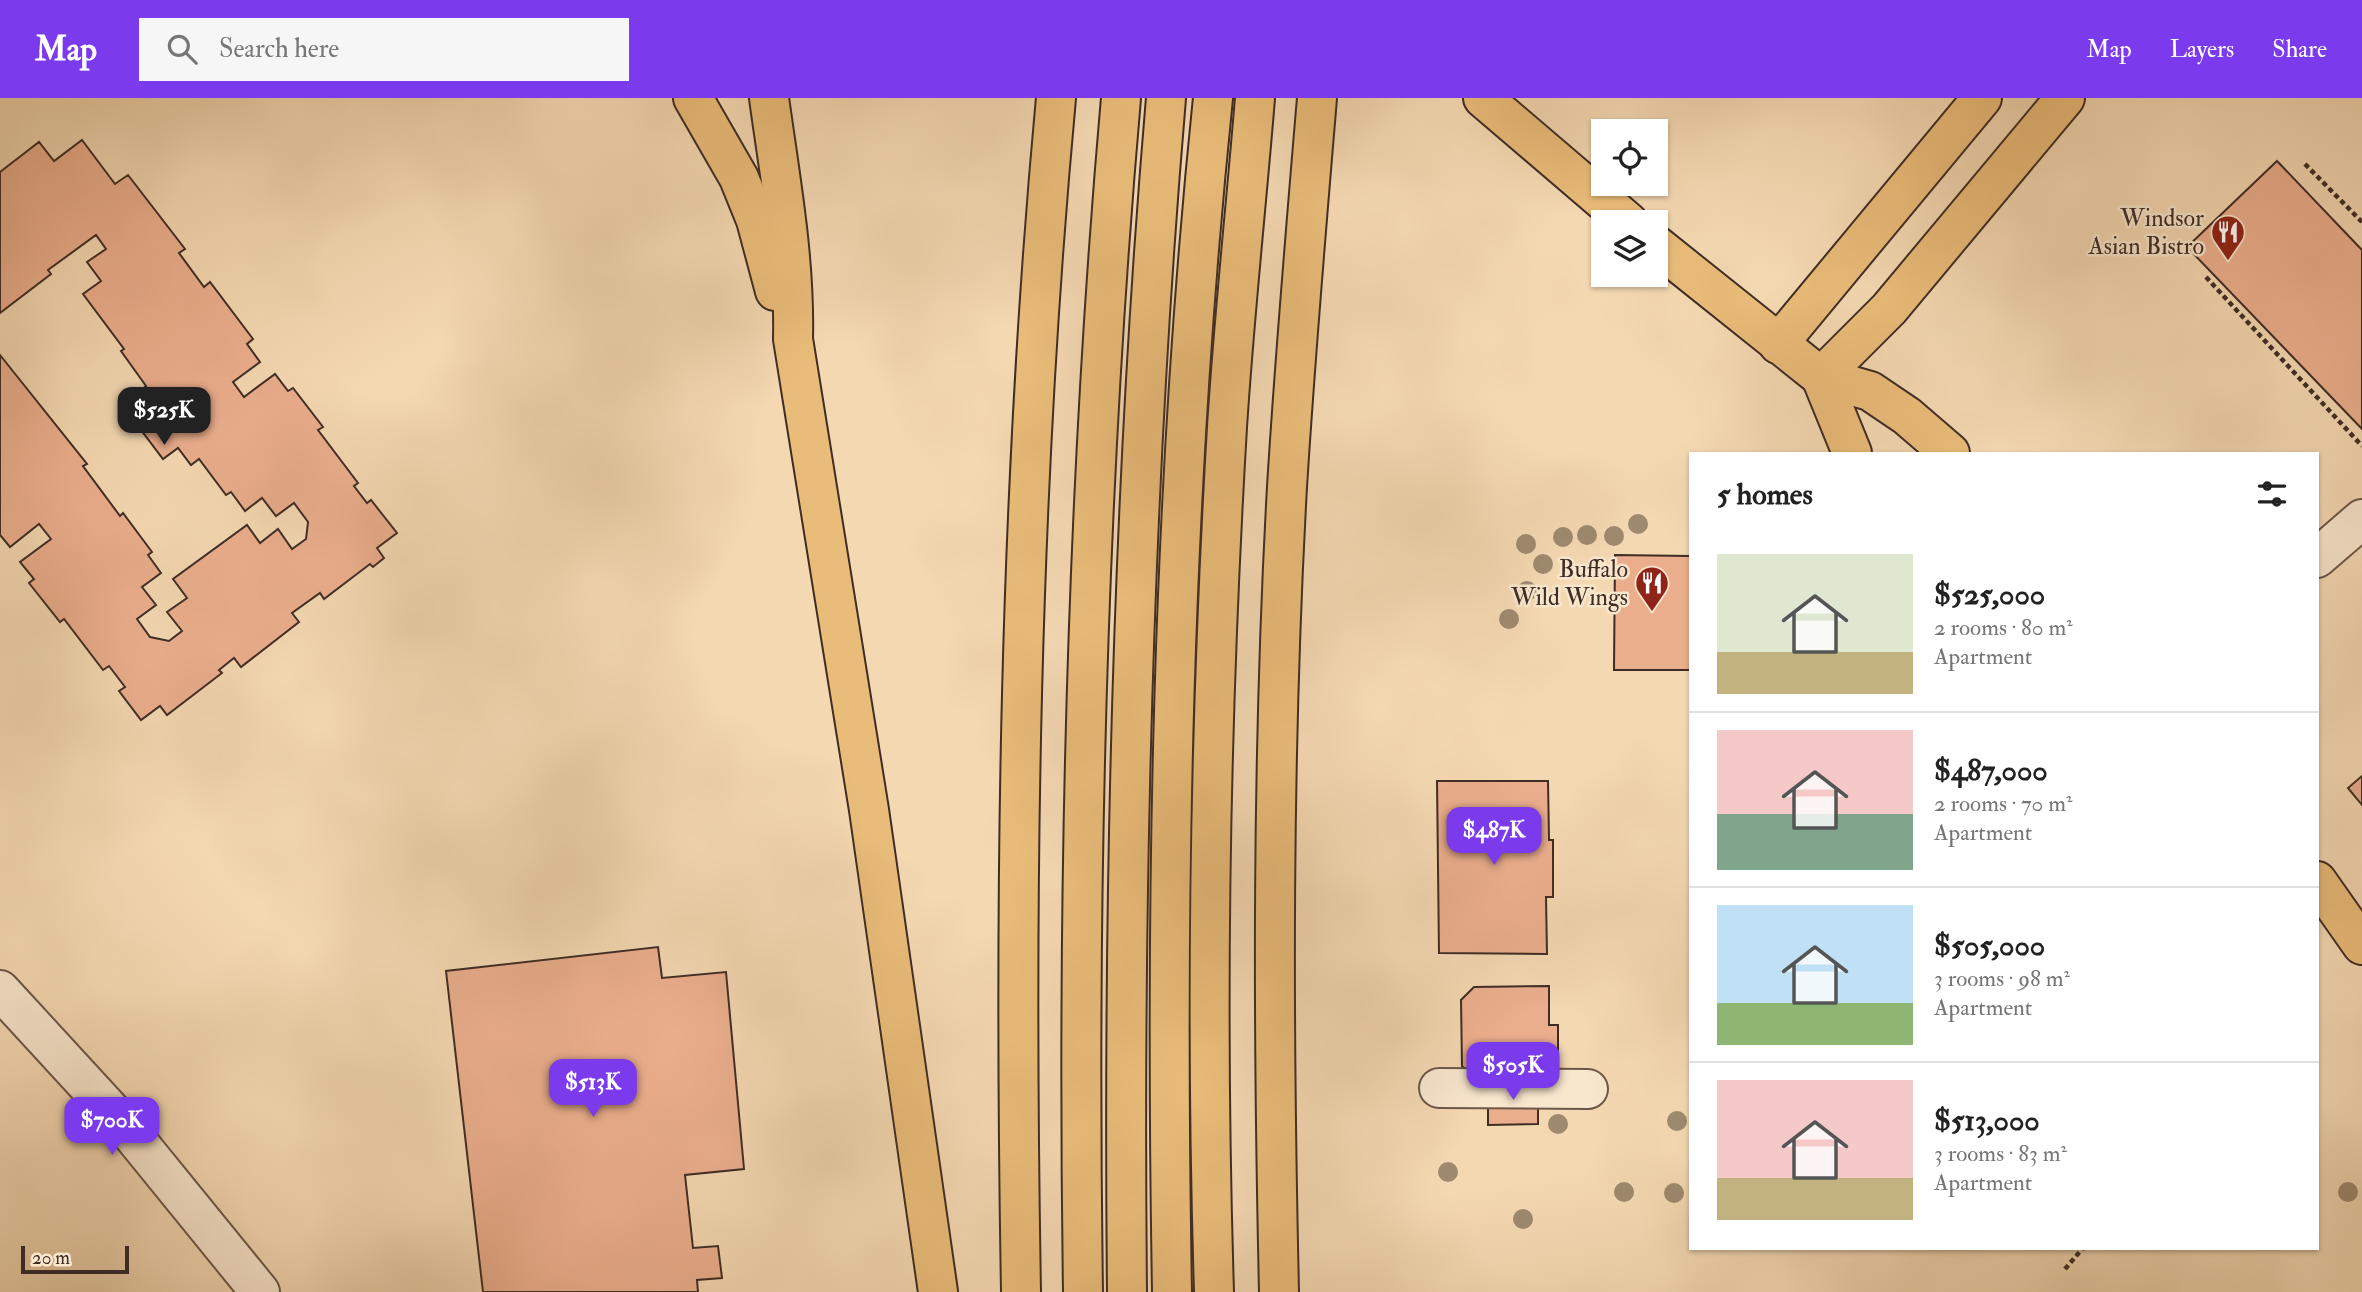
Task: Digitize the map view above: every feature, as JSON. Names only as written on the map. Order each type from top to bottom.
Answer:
[{"type":"main road","points":[[693,98],[739,178],[780,309],[793,339]]},
{"type":"main road","points":[[769,98],[789,248],[793,339],[870,810],[937,1292]]},
{"type":"main road","points":[[1021,1292],[1018,1041],[1021,723],[1038,352],[1056,98]]},
{"type":"main road","points":[[1083,1292],[1080,1006],[1084,763],[1101,393],[1121,98]]},
{"type":"main road","points":[[1127,1292],[1127,909],[1132,678],[1142,451],[1166,98]]},
{"type":"main road","points":[[1172,1292],[1169,1019],[1174,748],[1189,406],[1213,98]]},
{"type":"main road","points":[[1214,1292],[1210,989],[1217,672],[1227,426],[1255,98]]},
{"type":"main road","points":[[1483,98],[1615,210]]},
{"type":"main road","points":[[1778,344],[1982,98]]},
{"type":"main road","points":[[1821,377],[1889,309],[2065,98]]},
{"type":"main road","points":[[1279,1292],[1275,965],[1281,633],[1295,357],[1317,108]]},
{"type":"main road","points":[[1668,255],[1821,377],[1870,391],[1907,416],[1949,452]]},
{"type":"main road","points":[[1821,377],[1852,452]]},
{"type":"main road","points":[[2319,884],[2362,945]]},
{"type":"street","points":[[2319,556],[2362,519]]},
{"type":"street","points":[[0,990],[125,1126],[260,1292]]},
{"type":"street","points":[[1440,1098],[1588,1099]]},
{"type":"path","points":[[2305,164],[2362,222]]},
{"type":"path","points":[[2206,277],[2362,446]]},
{"type":"path","points":[[2065,1269],[2081,1250]]},
{"type":"building","points":[[82,140],[115,184],[128,175],[185,249],[179,253],[204,287],[210,282],[253,339],[247,344],[260,362],[233,382],[244,397],[275,374],[288,391],[293,388],[323,427],[318,430],[358,483],[354,486],[367,503],[371,500],[397,533],[377,548],[384,558],[373,567],[370,564],[324,599],[320,593],[292,613],[299,622],[241,667],[234,658],[219,670],[222,673],[167,715],[160,706],[141,720],[119,691],[125,687],[109,666],[103,670],[64,619],[60,622],[29,583],[34,579],[20,562],[51,539],[39,524],[10,547],[0,535],[0,355],[87,464],[83,466],[120,516],[123,513],[152,552],[148,555],[161,573],[142,587],[156,605],[137,619],[150,637],[169,641],[182,631],[167,612],[187,598],[173,579],[247,525],[260,543],[278,529],[292,549],[306,539],[308,522],[294,503],[276,516],[262,498],[245,511],[231,492],[226,495],[199,459],[191,465],[178,448],[163,459],[135,422],[149,412],[136,394],[146,386],[121,351],[124,349],[83,294],[101,281],[87,262],[106,249],[96,235],[48,270],[51,274],[0,313],[0,172],[39,142],[54,161]]},
{"type":"building","points":[[2277,161],[2362,250],[2362,429],[2187,247]]},
{"type":"building","name":"Buffalo Wild Wings","points":[[1615,555],[1689,556],[1689,670],[1614,670]]},
{"type":"building","points":[[2362,776],[2362,805],[2348,788]]},
{"type":"building","points":[[1437,781],[1548,781],[1549,840],[1553,840],[1553,897],[1546,897],[1547,954],[1439,953]]},
{"type":"building","points":[[658,947],[662,978],[726,972],[744,1169],[685,1175],[693,1248],[718,1246],[722,1278],[697,1280],[698,1292],[483,1292],[446,971]]},
{"type":"building","points":[[1549,986],[1549,1025],[1558,1025],[1558,1061],[1549,1061],[1549,1079],[1474,1080],[1462,1066],[1461,1000],[1474,987]]},
{"type":"building","points":[[1538,1079],[1538,1124],[1488,1125],[1488,1080]]},
{"type":"place","name":"Windsor Asian Bistro","points":[[2228,262]]},
{"type":"place","name":"Buffalo Wild Wings","points":[[1652,613]]}]
